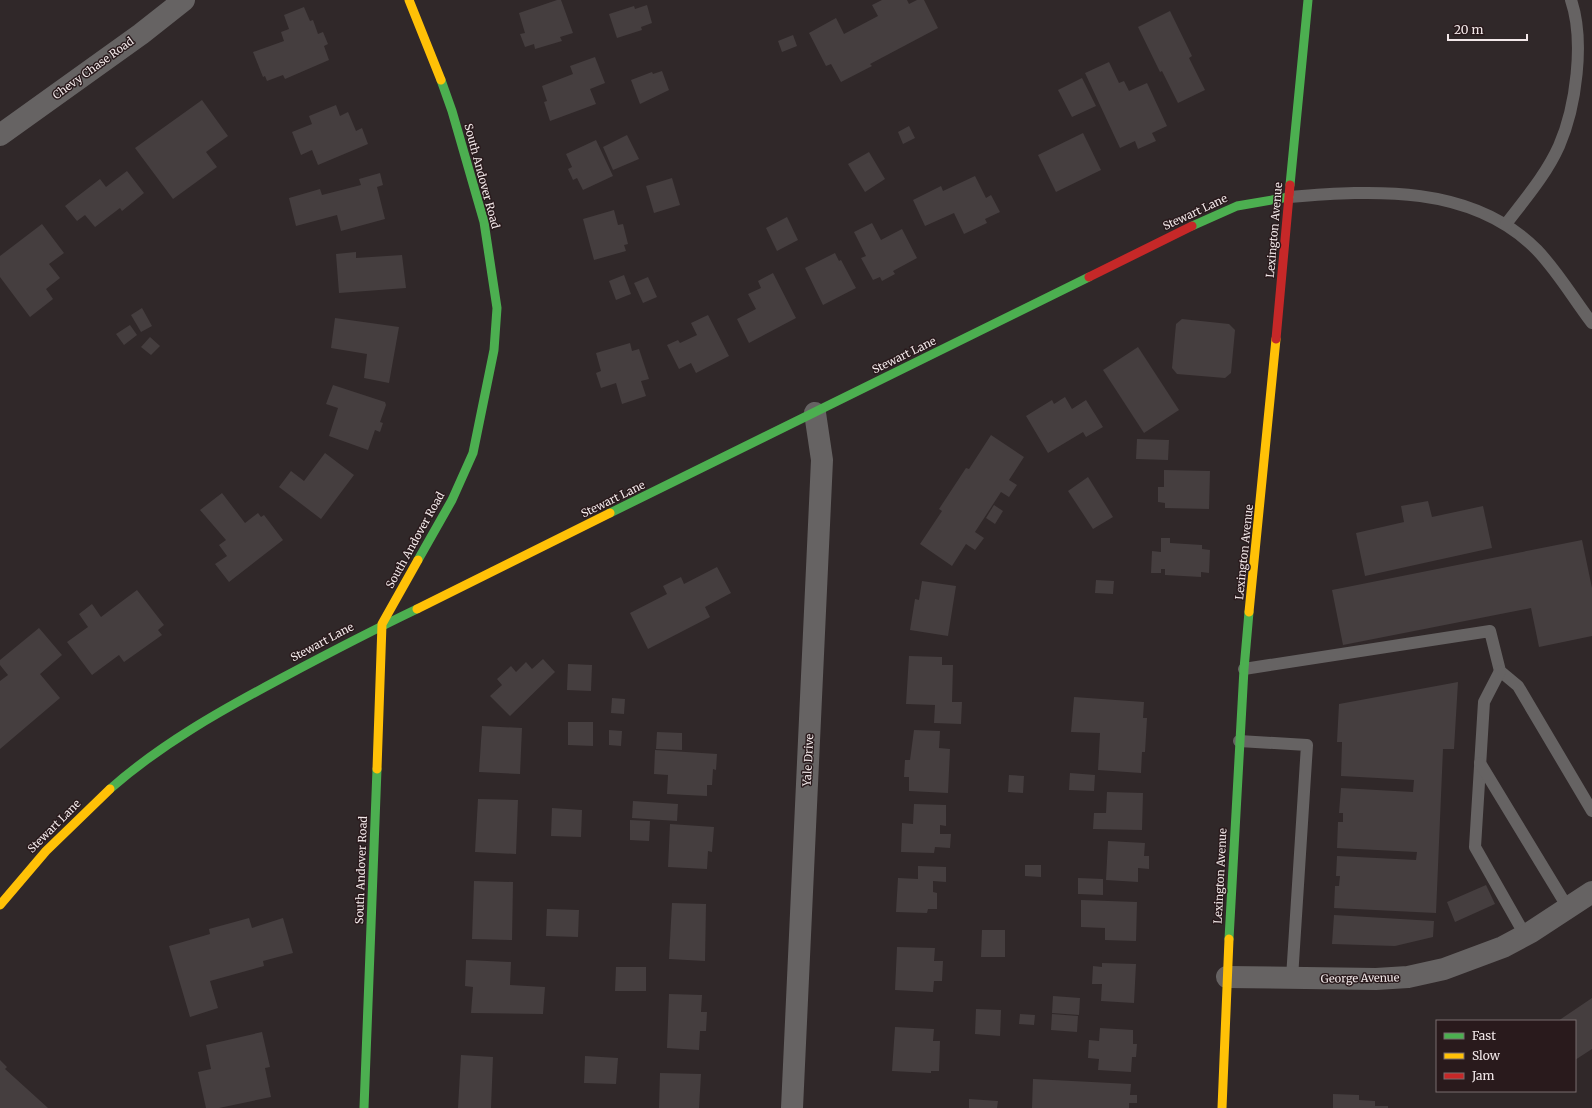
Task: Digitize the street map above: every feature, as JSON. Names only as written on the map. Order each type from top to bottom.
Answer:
[{"type":"street","name":"Chevy Chase Road","points":[[0,135],[141,34],[184,0]]},
{"type":"street","name":"South Andover Road","points":[[364,1108],[382,624],[452,500],[474,453],[494,350],[497,308],[484,222],[472,177],[452,111],[429,47],[409,0]]},
{"type":"street","name":"Lexington Avenue","points":[[1222,1108],[1227,977],[1244,669],[1308,0]]},
{"type":"street","name":"Stewart Lane","points":[[0,905],[34,863],[92,805],[135,768],[192,728],[251,694],[382,624],[521,558],[1217,214],[1237,206],[1289,197]]},
{"type":"street","name":"Yale Drive","points":[[792,1108],[822,460],[816,412]]},
{"type":"street","name":"George Avenue","points":[[1227,977],[1376,979],[1408,977],[1444,969],[1503,947],[1525,935],[1592,892]]},
{"type":"lane","points":[[1506,224],[1543,176],[1559,146],[1569,115],[1577,61],[1577,33],[1571,0]]},
{"type":"lane","points":[[1289,197],[1349,192],[1395,193],[1430,197],[1456,204],[1506,224],[1554,268],[1592,323]]},
{"type":"lane","points":[[1244,669],[1490,631],[1500,671],[1518,686],[1592,811]]},
{"type":"lane","points":[[1500,671],[1484,702],[1475,847],[1525,935]]},
{"type":"lane","points":[[1239,741],[1307,745],[1292,978]]},
{"type":"lane","points":[[1480,763],[1568,908]]},
{"type":"building","points":[[561,0],[573,33],[560,37],[562,41],[535,49],[534,44],[525,47],[520,34],[525,33],[519,13]]},
{"type":"building","points":[[882,0],[907,0],[909,4],[917,0],[924,0],[938,28],[870,64],[872,66],[841,82],[831,64],[826,66],[809,33],[836,18],[844,34],[878,16],[872,5]]},
{"type":"building","points":[[647,5],[652,23],[641,27],[642,30],[617,38],[609,14],[634,6],[635,9]]},
{"type":"building","points":[[304,7],[310,21],[313,20],[318,34],[323,32],[328,44],[324,46],[329,60],[285,79],[283,75],[267,81],[265,76],[263,77],[253,52],[284,41],[281,32],[289,29],[284,15]]},
{"type":"building","points":[[1170,11],[1192,56],[1189,58],[1205,90],[1178,103],[1162,71],[1160,72],[1138,27]]},
{"type":"building","points":[[793,35],[797,46],[782,52],[778,41]]},
{"type":"building","points":[[595,57],[605,83],[590,89],[596,104],[550,121],[544,102],[547,101],[542,86],[573,74],[570,66]]},
{"type":"building","points":[[1109,62],[1119,83],[1124,81],[1129,91],[1147,83],[1167,126],[1152,133],[1156,141],[1138,149],[1135,141],[1120,148],[1085,73]]},
{"type":"building","points":[[662,71],[669,90],[640,104],[631,80],[652,72],[653,74]]},
{"type":"building","points":[[1082,78],[1096,106],[1072,117],[1058,90]]},
{"type":"building","points":[[202,100],[228,136],[206,152],[217,167],[173,199],[135,148]]},
{"type":"building","points":[[336,105],[340,116],[348,112],[356,131],[362,128],[368,144],[318,165],[312,150],[301,155],[292,132],[312,124],[309,116]]},
{"type":"building","points":[[909,126],[915,138],[903,144],[898,132]]},
{"type":"building","points":[[1083,133],[1101,170],[1056,192],[1038,155]]},
{"type":"building","points":[[627,135],[639,159],[613,170],[603,147]]},
{"type":"building","points":[[596,140],[613,176],[583,190],[577,178],[573,180],[568,169],[572,167],[566,154]]},
{"type":"building","points":[[869,152],[885,179],[865,192],[848,164]]},
{"type":"building","points":[[127,171],[144,193],[122,211],[120,208],[95,227],[85,215],[77,221],[65,206],[100,179],[106,187]]},
{"type":"building","points":[[380,173],[383,185],[377,187],[385,219],[341,231],[337,215],[296,226],[289,198],[320,189],[322,195],[361,185],[359,179]]},
{"type":"building","points":[[975,176],[986,198],[991,195],[1000,212],[985,219],[987,223],[964,234],[954,213],[925,226],[913,200],[941,186],[943,191]]},
{"type":"building","points":[[672,178],[680,205],[654,213],[646,186]]},
{"type":"building","points":[[614,210],[618,225],[623,224],[628,244],[624,245],[626,251],[594,260],[583,219]]},
{"type":"building","points":[[787,217],[798,240],[777,251],[766,228]]},
{"type":"building","points":[[872,223],[881,240],[902,229],[917,258],[893,271],[895,274],[882,281],[880,277],[873,280],[861,258],[866,256],[854,232]]},
{"type":"building","points":[[42,224],[64,253],[49,264],[60,278],[46,289],[53,299],[30,317],[0,277],[0,256]]},
{"type":"building","points":[[356,252],[356,258],[402,255],[406,288],[339,293],[336,254]]},
{"type":"building","points":[[835,253],[839,261],[841,260],[856,288],[823,305],[805,268]]},
{"type":"building","points":[[773,273],[796,318],[749,343],[737,319],[756,309],[748,294],[761,288],[758,281]]},
{"type":"building","points":[[624,275],[631,294],[616,300],[609,281]]},
{"type":"building","points":[[648,277],[657,297],[643,303],[634,283]]},
{"type":"building","points":[[142,308],[152,326],[141,332],[131,315]]},
{"type":"building","points":[[708,315],[729,356],[696,373],[691,363],[679,369],[667,345],[678,340],[680,343],[697,335],[691,323]]},
{"type":"building","points":[[335,318],[399,327],[389,383],[364,378],[367,354],[331,348]]},
{"type":"building","points":[[1182,319],[1229,324],[1235,330],[1231,373],[1225,378],[1177,374],[1172,368],[1176,324]]},
{"type":"building","points":[[130,325],[137,335],[124,345],[116,334]]},
{"type":"building","points":[[150,337],[160,346],[151,355],[141,347]]},
{"type":"building","points":[[630,343],[632,351],[639,349],[649,379],[641,381],[646,396],[622,404],[616,383],[601,388],[596,373],[601,371],[596,353]]},
{"type":"building","points":[[1138,347],[1179,410],[1144,433],[1103,370]]},
{"type":"building","points":[[333,385],[385,402],[386,405],[380,422],[383,423],[380,432],[375,430],[368,450],[329,436],[338,408],[326,404]]},
{"type":"building","points":[[1065,397],[1072,409],[1086,400],[1103,427],[1086,437],[1083,432],[1048,453],[1026,416],[1052,400],[1054,404]]},
{"type":"building","points":[[991,435],[1024,457],[1009,480],[1017,485],[1009,497],[1001,492],[975,532],[984,538],[975,550],[966,544],[952,566],[920,544],[942,511],[939,509],[966,468],[969,469]]},
{"type":"building","points":[[1137,439],[1169,440],[1168,460],[1136,459]]},
{"type":"building","points":[[325,453],[354,475],[321,519],[279,487],[291,471],[304,481]]},
{"type":"building","points":[[1164,470],[1210,471],[1209,509],[1165,508],[1165,503],[1158,502],[1158,487],[1164,487]]},
{"type":"building","points":[[1088,477],[1113,517],[1093,529],[1068,491]]},
{"type":"building","points":[[222,493],[245,523],[258,513],[261,517],[264,515],[283,540],[229,582],[215,564],[227,556],[219,545],[226,540],[200,510]]},
{"type":"building","points":[[1428,501],[1432,517],[1483,506],[1492,548],[1365,576],[1356,533],[1404,522],[1401,506]]},
{"type":"building","points":[[994,505],[1003,511],[995,524],[986,518]]},
{"type":"building","points":[[1161,538],[1170,538],[1170,543],[1202,545],[1202,549],[1210,550],[1209,573],[1201,572],[1201,577],[1165,575],[1165,569],[1161,569],[1161,573],[1151,573],[1152,551],[1161,552]]},
{"type":"building","points":[[1582,540],[1592,588],[1592,636],[1539,647],[1531,608],[1343,645],[1332,590]]},
{"type":"building","points":[[717,567],[731,593],[705,607],[710,617],[648,649],[630,613],[667,594],[663,586],[681,577],[684,584]]},
{"type":"building","points":[[1096,580],[1114,581],[1113,594],[1095,593]]},
{"type":"building","points":[[922,581],[956,586],[948,636],[910,630],[915,599],[919,600]]},
{"type":"building","points":[[137,590],[164,625],[158,630],[162,635],[124,662],[119,655],[92,675],[67,642],[88,627],[79,614],[92,604],[101,617]]},
{"type":"building","points":[[39,628],[62,655],[40,674],[60,698],[0,749],[0,681],[8,675],[0,665],[0,660]]},
{"type":"building","points":[[909,656],[942,657],[942,665],[953,665],[952,702],[962,702],[961,724],[934,723],[935,705],[906,704]]},
{"type":"building","points":[[543,659],[555,672],[510,716],[490,696],[502,685],[497,679],[511,666],[516,672],[526,662],[532,669]]},
{"type":"building","points":[[568,664],[592,665],[591,691],[567,690]]},
{"type":"building","points":[[1458,682],[1454,749],[1443,749],[1436,913],[1334,908],[1335,886],[1339,886],[1340,876],[1336,876],[1337,856],[1416,860],[1417,852],[1337,848],[1338,822],[1343,822],[1343,813],[1339,813],[1341,788],[1413,792],[1414,780],[1341,776],[1342,742],[1337,742],[1339,704]]},
{"type":"building","points":[[1074,697],[1144,702],[1143,718],[1147,718],[1145,752],[1142,752],[1141,773],[1098,770],[1100,733],[1071,732]]},
{"type":"building","points":[[612,698],[625,699],[624,714],[611,713]]},
{"type":"building","points":[[568,722],[593,722],[593,746],[568,745]]},
{"type":"building","points":[[482,726],[522,728],[520,774],[479,772]]},
{"type":"building","points":[[609,730],[622,731],[621,746],[609,745]]},
{"type":"building","points":[[914,730],[940,731],[939,748],[950,749],[948,793],[909,791],[909,777],[904,777],[905,760],[910,760]]},
{"type":"building","points":[[657,732],[682,733],[682,750],[656,749]]},
{"type":"building","points":[[655,750],[717,754],[716,770],[713,769],[712,785],[707,785],[707,796],[667,794],[668,775],[654,774]]},
{"type":"building","points":[[1070,773],[1095,775],[1094,791],[1069,790]]},
{"type":"building","points":[[1009,775],[1024,776],[1023,793],[1008,792]]},
{"type":"building","points":[[1107,792],[1143,793],[1142,830],[1093,829],[1094,813],[1106,813]]},
{"type":"building","points":[[478,799],[518,800],[516,854],[475,852]]},
{"type":"building","points":[[633,801],[678,804],[677,821],[632,818]]},
{"type":"building","points":[[914,804],[946,805],[946,826],[940,825],[940,834],[951,834],[950,848],[935,847],[934,853],[901,852],[902,823],[913,824]]},
{"type":"building","points":[[552,808],[582,810],[581,837],[551,836]]},
{"type":"building","points":[[630,820],[650,821],[649,841],[630,840]]},
{"type":"building","points":[[670,824],[714,827],[712,852],[708,851],[707,869],[668,867]]},
{"type":"building","points":[[1108,841],[1145,843],[1144,856],[1149,856],[1149,869],[1138,868],[1138,882],[1106,880]]},
{"type":"building","points":[[1025,865],[1041,865],[1041,877],[1025,876]]},
{"type":"building","points":[[918,866],[946,867],[946,882],[933,881],[933,892],[937,893],[937,909],[928,909],[927,913],[896,912],[898,878],[918,879]]},
{"type":"building","points":[[1078,878],[1103,879],[1103,895],[1078,894]]},
{"type":"building","points":[[474,881],[513,882],[512,940],[472,939]]},
{"type":"building","points":[[1486,885],[1495,904],[1455,922],[1447,902]]},
{"type":"building","points":[[1081,900],[1137,902],[1136,941],[1105,940],[1105,928],[1081,927]]},
{"type":"building","points":[[672,903],[706,904],[705,961],[669,959]]},
{"type":"building","points":[[547,909],[579,910],[578,937],[546,936]]},
{"type":"building","points":[[1334,915],[1434,921],[1433,937],[1395,946],[1332,944]]},
{"type":"building","points":[[249,918],[252,928],[283,918],[293,953],[263,961],[264,966],[210,981],[218,1008],[190,1017],[169,946],[210,934],[209,929]]},
{"type":"building","points":[[982,930],[1005,930],[1005,957],[981,957]]},
{"type":"building","points":[[897,947],[935,948],[934,961],[943,961],[942,981],[934,981],[933,992],[895,990]]},
{"type":"building","points":[[466,960],[511,962],[510,985],[545,987],[543,1014],[471,1013],[473,987],[465,986]]},
{"type":"building","points":[[1102,963],[1136,964],[1134,1003],[1101,1001],[1102,984],[1092,984],[1093,966],[1102,967]]},
{"type":"building","points":[[616,967],[646,967],[646,991],[615,991]]},
{"type":"building","points":[[669,994],[702,995],[701,1012],[707,1012],[706,1031],[700,1031],[699,1050],[667,1048]]},
{"type":"building","points":[[1053,996],[1080,998],[1079,1015],[1052,1013]]},
{"type":"building","points":[[1592,998],[1592,1049],[1576,1059],[1576,1020],[1559,1020]]},
{"type":"building","points":[[976,1009],[1001,1010],[1000,1036],[975,1034]]},
{"type":"building","points":[[1020,1014],[1035,1015],[1034,1025],[1019,1024]]},
{"type":"building","points":[[1052,1014],[1078,1016],[1077,1032],[1051,1030]]},
{"type":"building","points":[[895,1027],[934,1029],[933,1041],[940,1041],[939,1071],[931,1071],[931,1073],[892,1071]]},
{"type":"building","points":[[1100,1028],[1133,1030],[1133,1044],[1137,1044],[1136,1057],[1132,1057],[1131,1072],[1098,1070],[1099,1059],[1088,1058],[1089,1040],[1099,1041]]},
{"type":"building","points":[[262,1032],[270,1067],[265,1068],[271,1097],[219,1108],[206,1108],[198,1072],[211,1069],[206,1045]]},
{"type":"building","points":[[461,1055],[493,1057],[491,1108],[458,1108]]},
{"type":"building","points":[[585,1056],[618,1058],[616,1084],[584,1083]]},
{"type":"building","points":[[0,1060],[7,1067],[5,1069],[48,1108],[0,1108]]},
{"type":"building","points":[[660,1073],[701,1074],[699,1108],[659,1108]]},
{"type":"building","points":[[1033,1079],[1131,1084],[1130,1095],[1137,1095],[1137,1103],[1129,1103],[1129,1108],[1032,1108]]},
{"type":"building","points":[[1333,1094],[1359,1095],[1359,1100],[1375,1101],[1375,1106],[1388,1106],[1388,1108],[1333,1108]]},
{"type":"building","points":[[969,1099],[998,1101],[997,1108],[969,1108]]},
{"type":"traffic: fast","points":[[1290,185],[1308,0]]},
{"type":"traffic: fast","points":[[418,560],[452,500],[473,453],[494,350],[497,308],[484,222],[452,111],[441,80]]},
{"type":"traffic: fast","points":[[1192,226],[1237,206],[1289,197]]},
{"type":"traffic: fast","points":[[610,513],[1089,277]]},
{"type":"traffic: fast","points":[[110,789],[150,757],[213,716],[365,634],[417,609]]},
{"type":"traffic: fast","points":[[1229,939],[1244,669],[1249,612]]},
{"type":"traffic: fast","points":[[364,1108],[377,769]]},
{"type":"traffic: slow","points":[[409,0],[441,80]]},
{"type":"traffic: slow","points":[[1249,612],[1276,339]]},
{"type":"traffic: slow","points":[[417,609],[610,513]]},
{"type":"traffic: slow","points":[[377,769],[382,624],[418,560]]},
{"type":"traffic: slow","points":[[0,905],[46,851],[110,789]]},
{"type":"traffic: slow","points":[[1222,1108],[1229,939]]},
{"type":"traffic: jam","points":[[1276,339],[1290,185]]},
{"type":"traffic: jam","points":[[1089,277],[1192,226]]}]
